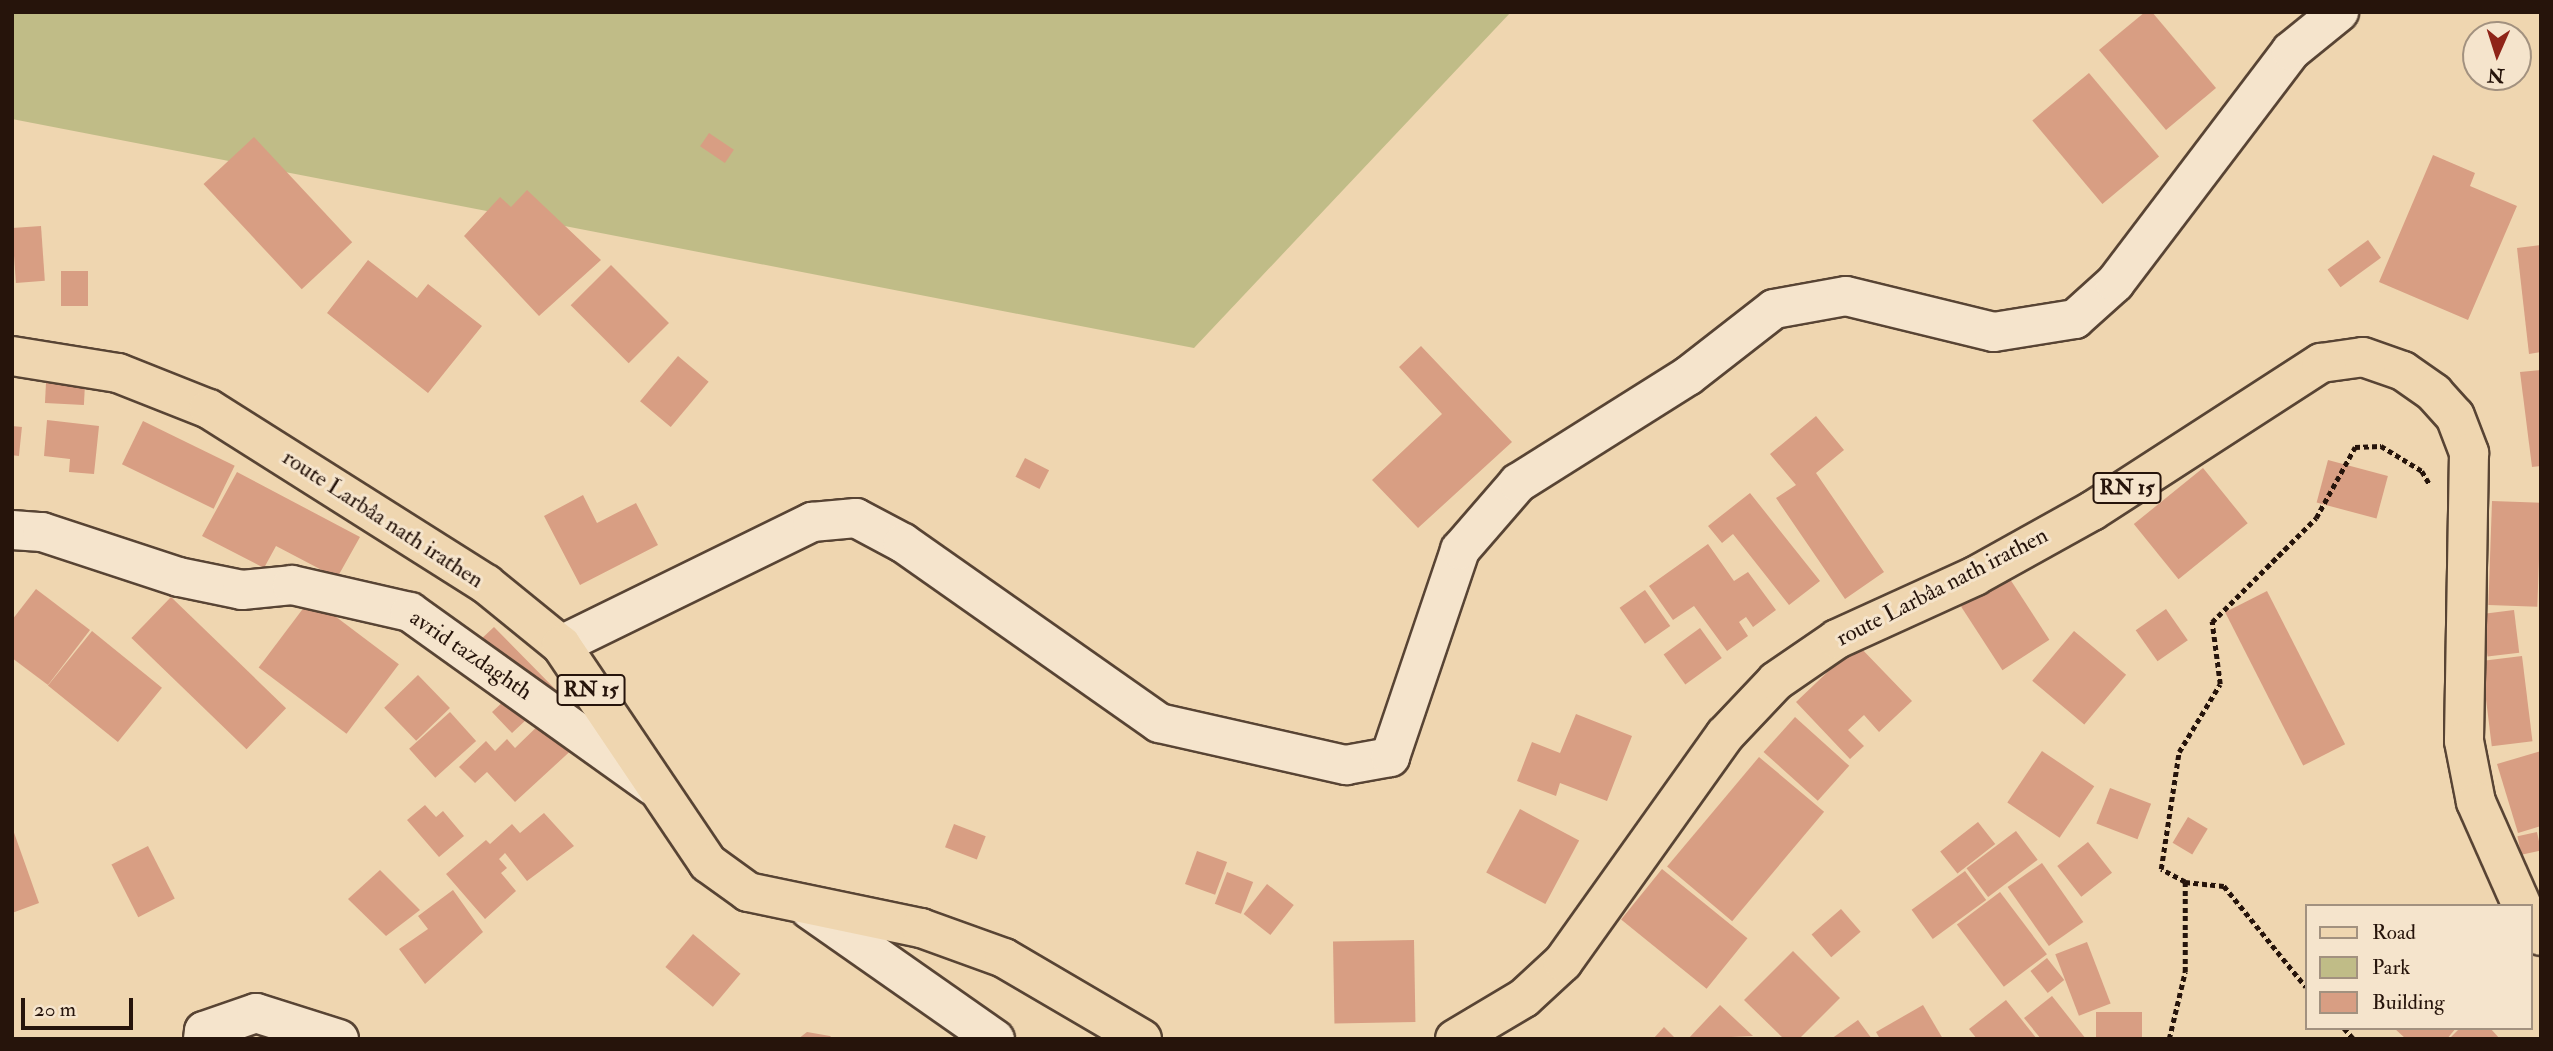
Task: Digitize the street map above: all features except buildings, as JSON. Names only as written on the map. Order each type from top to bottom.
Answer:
[{"type":"main road","name":"route Larbâa nath irathen","points":[[12,356],[118,373],[209,409],[427,542],[561,645],[708,863],[748,892],[808,909],[920,928],[1004,958],[1142,1039]]},
{"type":"main road","name":"route Larbâa nath irathen","points":[[1454,1039],[1524,998],[1563,962],[1725,735],[1776,681],[1837,639],[1975,576],[2092,511],[2321,363],[2363,357],[2403,371],[2434,393],[2455,416],[2469,453],[2464,741],[2479,813],[2521,904]]},
{"type":"street","points":[[561,645],[812,522],[856,519],[903,543],[1159,723],[1346,765],[1390,757],[1460,550],[1518,483],[1688,376],[1774,309],[1846,296],[1994,332],[2075,319],[2115,283],[2291,51],[2339,12]]},
{"type":"street","name":"avrid tazdaghth","points":[[12,530],[42,532],[179,577],[242,590],[292,585],[410,611],[660,791]]},
{"type":"street","points":[[808,909],[995,1039]]},
{"type":"street","points":[[203,1039],[204,1031],[256,1013],[339,1039]]},
{"type":"path","points":[[2304,985],[2224,886],[2185,882],[2161,869],[2179,752],[2220,684],[2212,622],[2316,518],[2355,447],[2381,446],[2422,471],[2434,494]]},
{"type":"path","points":[[2169,1039],[2185,972],[2185,882]]},
{"type":"green space","points":[[12,12],[1511,12],[1194,348],[12,119]]}]
